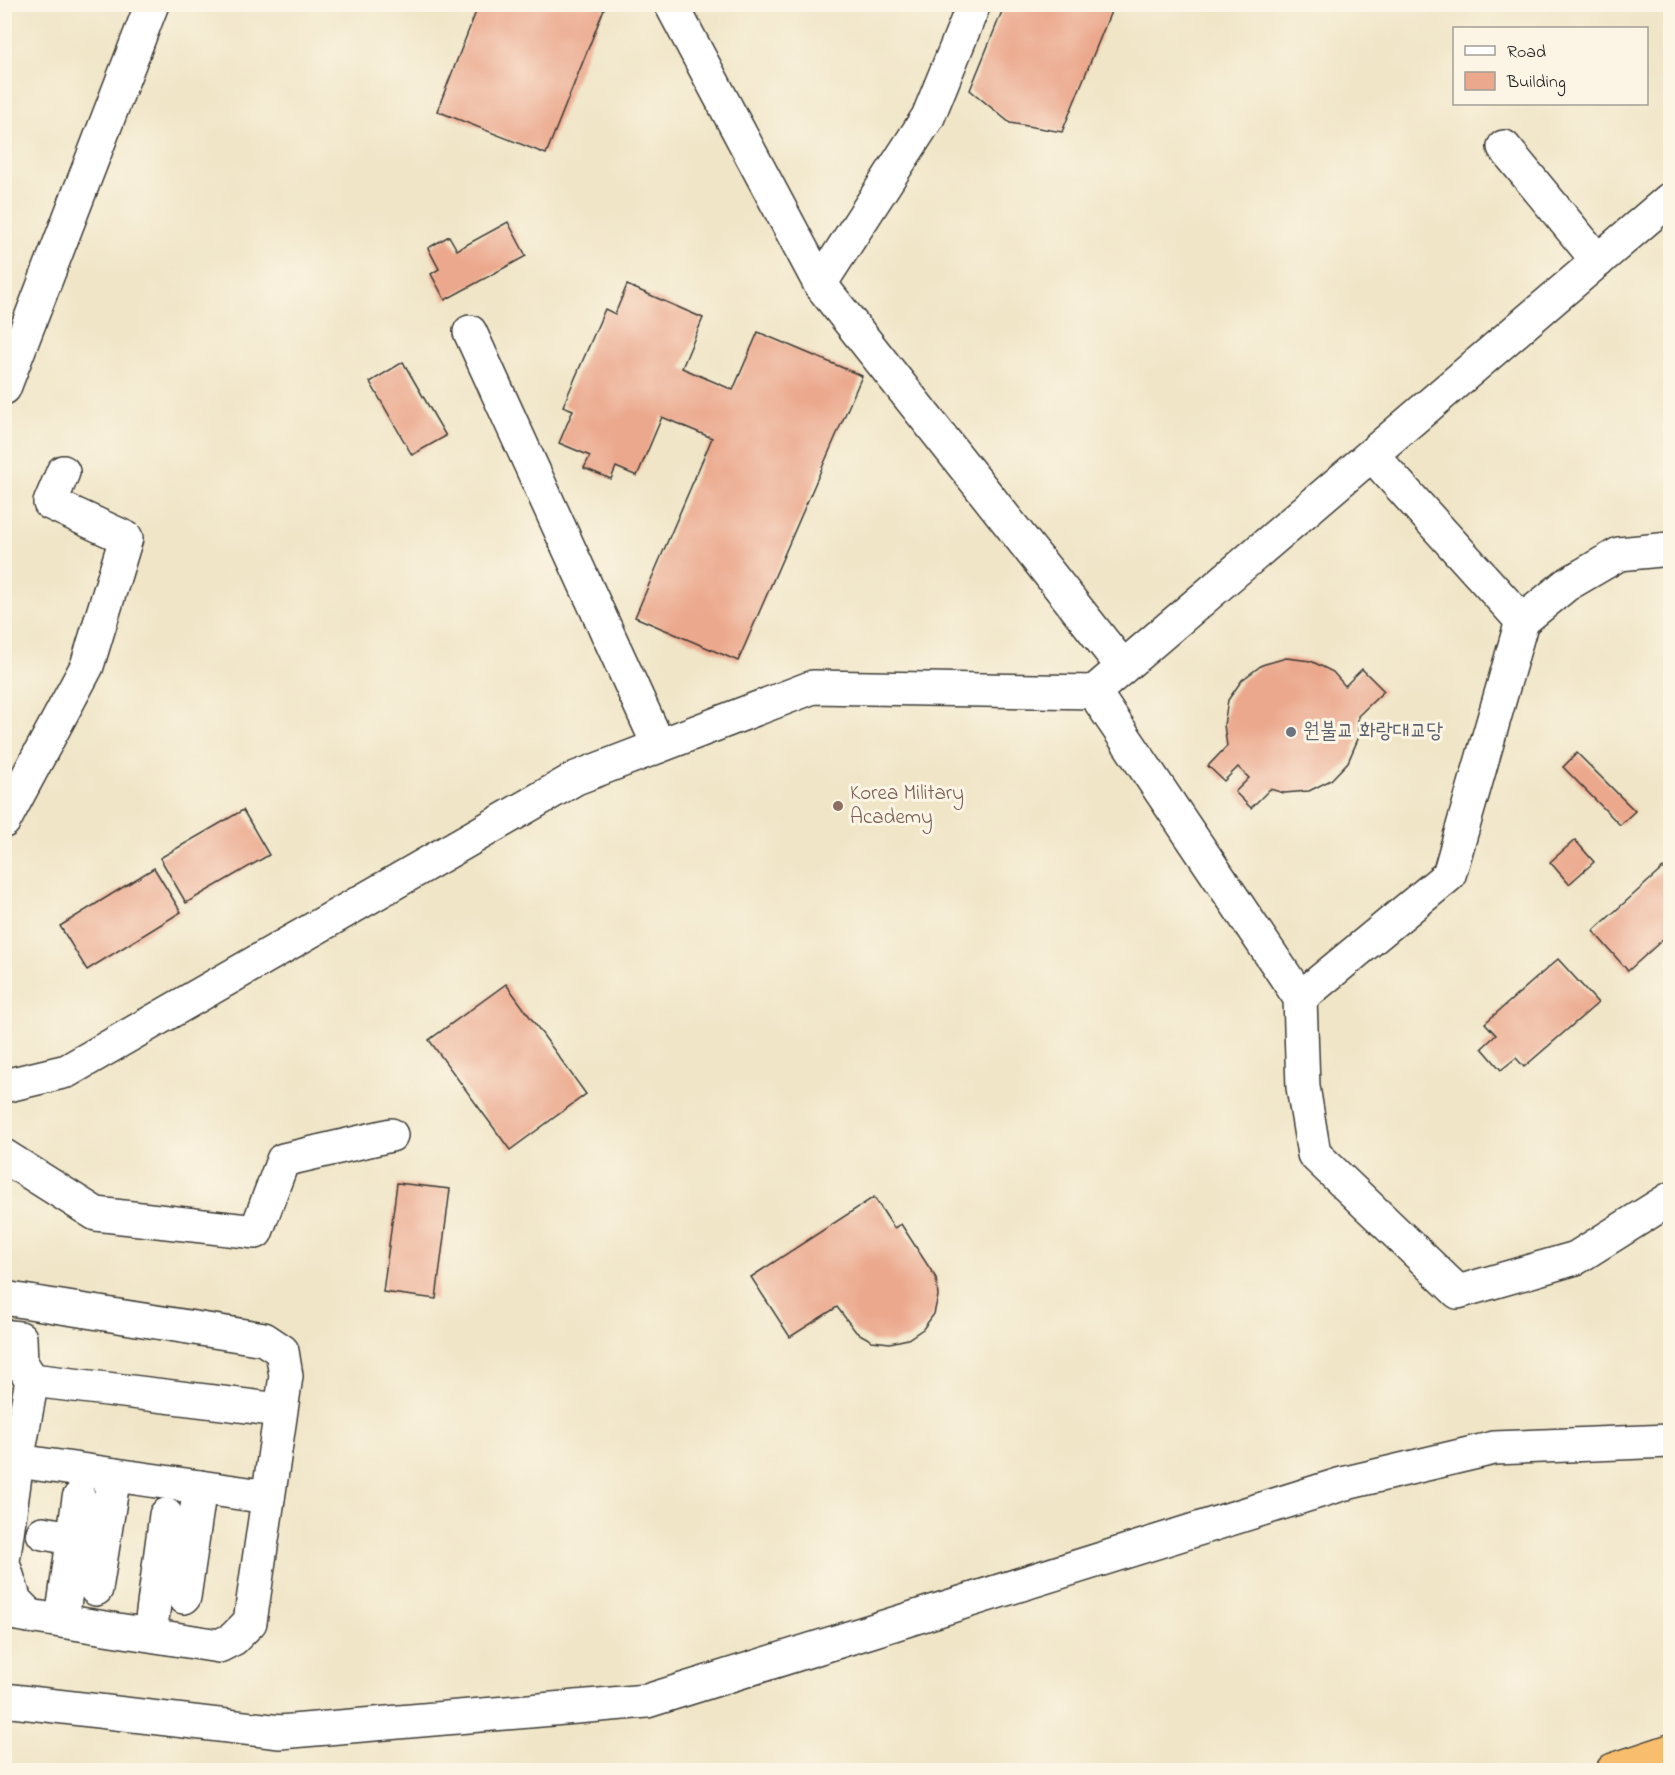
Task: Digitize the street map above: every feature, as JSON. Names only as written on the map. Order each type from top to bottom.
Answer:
[{"type":"highway","points":[[1613,1770],[1671,1751]]},
{"type":"street","points":[[4,388],[152,4]]},
{"type":"street","points":[[671,4],[820,284],[1123,667]]},
{"type":"street","points":[[820,284],[928,117],[974,4]]},
{"type":"street","points":[[1504,147],[1598,261]]},
{"type":"street","points":[[4,1086],[67,1071],[576,777],[813,687],[1094,692],[1671,199]]},
{"type":"street","points":[[470,332],[659,746]]},
{"type":"street","points":[[1372,455],[1522,621]]},
{"type":"street","points":[[4,821],[87,666],[126,537],[51,503],[63,472]]},
{"type":"street","points":[[1299,998],[1449,875],[1522,621],[1566,585],[1619,554],[1671,549]]},
{"type":"street","points":[[1094,692],[1299,998],[1303,1087],[1314,1154],[1458,1292],[1576,1258],[1671,1199]]},
{"type":"street","points":[[4,1156],[96,1214],[256,1232],[283,1160],[391,1135]]},
{"type":"street","points":[[4,1298],[264,1339],[282,1351],[286,1376],[250,1622],[233,1639],[219,1646],[17,1614],[4,1566]]},
{"type":"street","points":[[4,1555],[15,1360],[280,1410]]},
{"type":"street","points":[[4,1700],[280,1732],[647,1701],[1342,1484],[1494,1448],[1671,1441]]},
{"type":"street","points":[[11,1460],[268,1497]]},
{"type":"street","points":[[114,1474],[150,1634]]},
{"type":"street","points":[[196,1583],[200,1487]]},
{"type":"street","points":[[62,1620],[58,1536],[80,1498]]},
{"type":"building","points":[[479,4],[606,4],[546,154],[437,111]]},
{"type":"building","points":[[1005,4],[1114,4],[1062,132],[1010,123],[970,90]]},
{"type":"building","points":[[508,222],[526,256],[445,300],[431,274],[439,269],[428,248],[449,236],[457,250]]},
{"type":"building","points":[[627,285],[703,318],[682,368],[733,390],[758,332],[862,376],[738,661],[635,617],[712,438],[662,417],[637,476],[616,467],[611,479],[584,468],[590,456],[559,443],[573,410],[563,406],[605,309],[615,314]]},
{"type":"building","points":[[403,362],[446,436],[412,455],[370,382]]},
{"type":"building","name":"원불교 화랑대교당","points":[[1286,658],[1311,661],[1333,672],[1345,686],[1362,669],[1384,691],[1358,716],[1358,739],[1348,762],[1331,780],[1309,791],[1284,793],[1270,789],[1251,808],[1235,792],[1249,778],[1238,767],[1224,781],[1208,766],[1227,746],[1224,725],[1228,700],[1242,680],[1262,665]]},
{"type":"building","points":[[1577,753],[1635,811],[1620,825],[1563,767]]},
{"type":"building","points":[[243,810],[269,855],[186,903],[160,858]]},
{"type":"building","points":[[1575,840],[1594,862],[1569,884],[1550,862]]},
{"type":"building","points":[[154,868],[181,912],[87,970],[60,926]]},
{"type":"building","points":[[1663,868],[1670,876],[1670,933],[1628,971],[1593,931]]},
{"type":"building","points":[[1558,959],[1598,1003],[1524,1067],[1516,1058],[1501,1070],[1482,1048],[1496,1035],[1485,1023]]},
{"type":"building","points":[[506,984],[586,1094],[510,1150],[429,1040]]},
{"type":"building","points":[[397,1183],[450,1189],[436,1299],[383,1292]]},
{"type":"building","points":[[874,1197],[894,1228],[901,1224],[936,1278],[938,1296],[934,1314],[923,1329],[908,1339],[890,1343],[872,1341],[856,1332],[837,1307],[790,1337],[751,1277]]},
{"type":"place","name":"원불교 화랑대교당","points":[[1291,732]]},
{"type":"place","name":"Korea Military Academy","points":[[838,806]]}]
